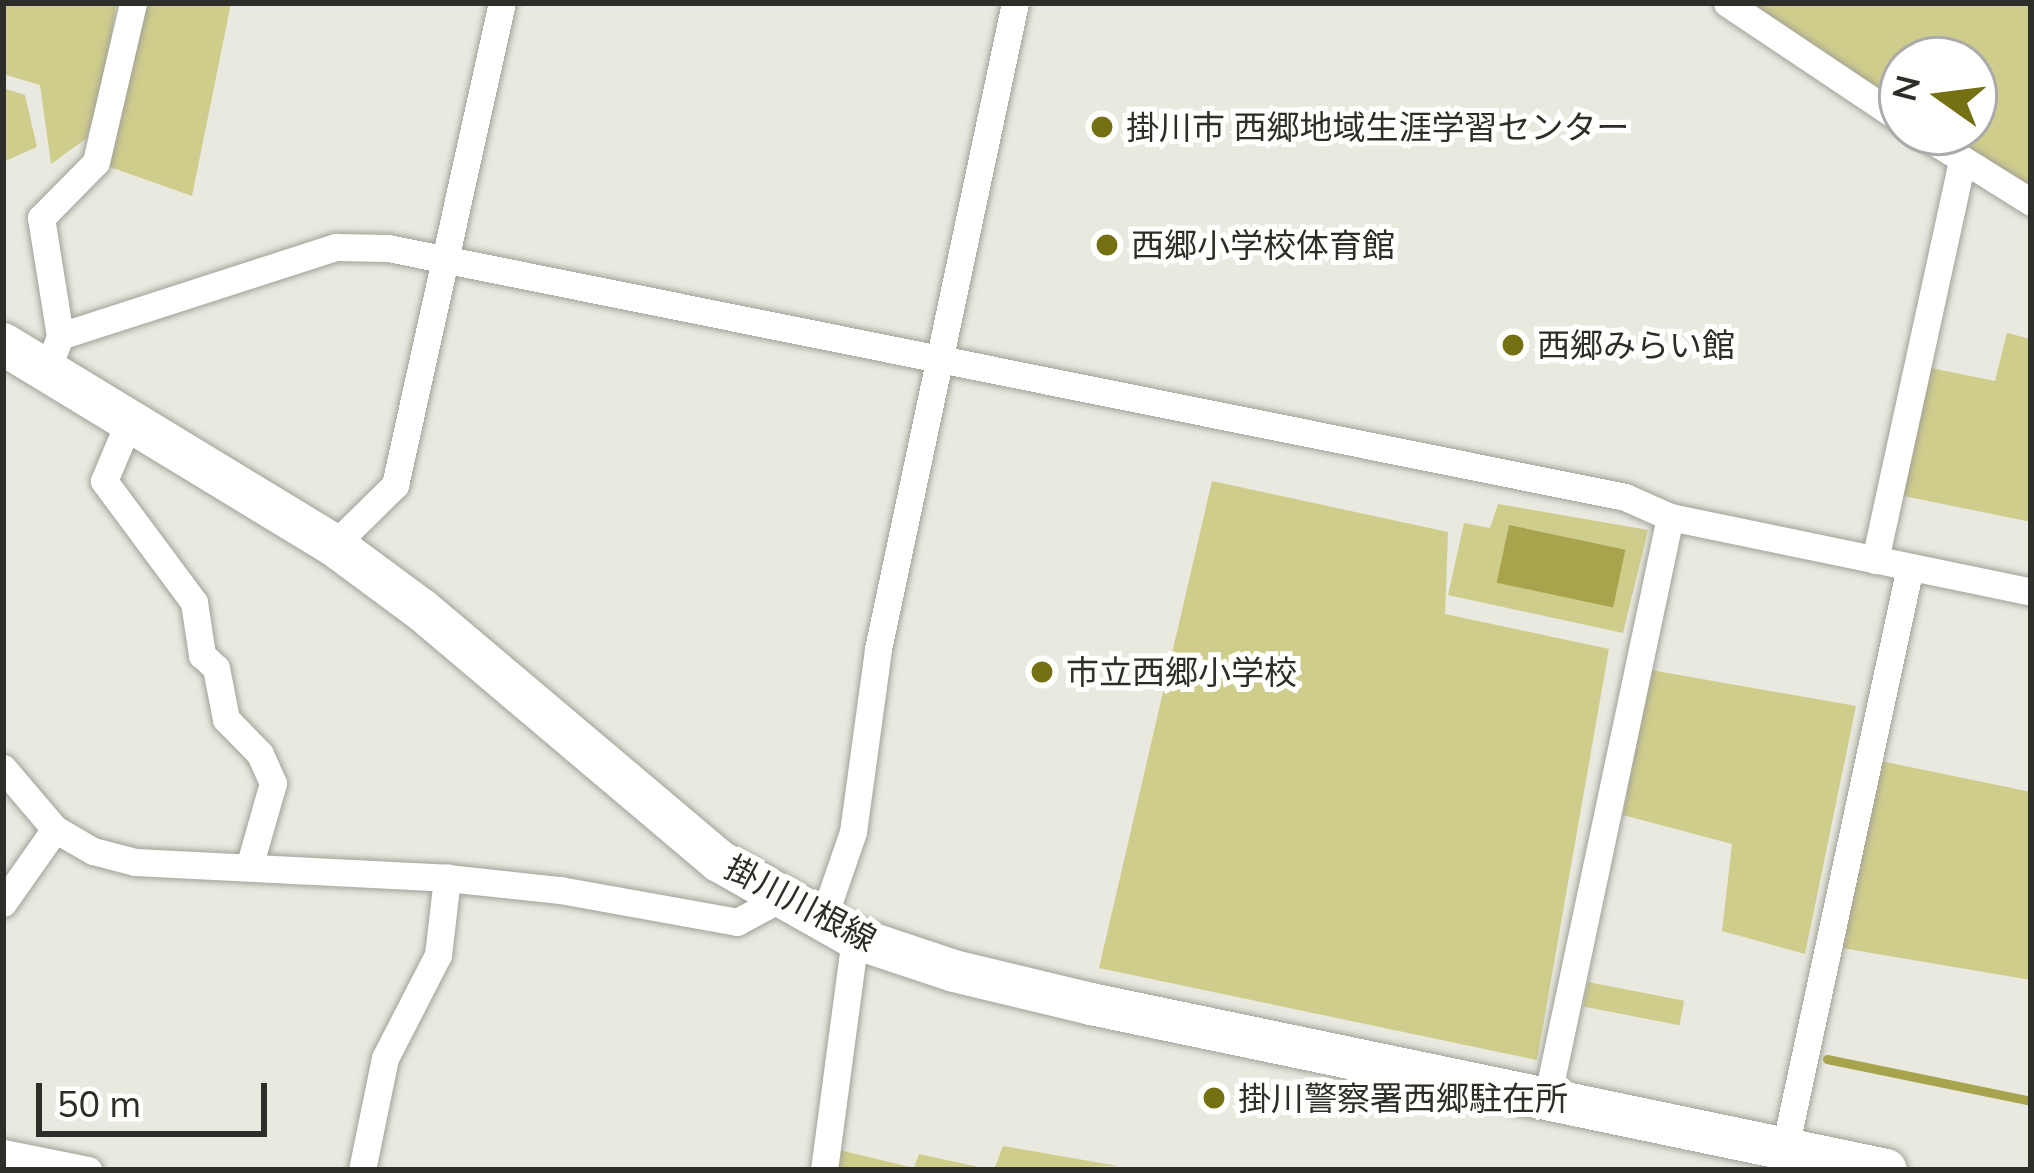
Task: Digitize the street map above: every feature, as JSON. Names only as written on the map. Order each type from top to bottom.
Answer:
[{"type":"main road","name":"掛川川根線","points":[[3,344],[54,352],[130,419],[334,545],[422,610],[719,860],[838,930],[953,971],[1091,1004],[1785,1148],[1838,1165],[1886,1170]]},
{"type":"street","points":[[133,3],[96,162],[40,218],[54,352],[336,247],[388,248],[1625,497],[1670,517],[2031,592]]},
{"type":"street","points":[[334,545],[395,485],[502,3]]},
{"type":"street","points":[[824,1170],[838,930],[878,649],[1015,3]]},
{"type":"street","points":[[1727,3],[1878,104]]},
{"type":"street","points":[[1956,156],[2031,202]]},
{"type":"street","points":[[1875,560],[1962,160]]},
{"type":"street","points":[[130,419],[104,481],[194,602],[202,655],[216,668],[226,719],[260,754],[273,783],[249,867]]},
{"type":"street","points":[[1547,1099],[1670,517]]},
{"type":"street","points":[[1785,1148],[1910,567]]},
{"type":"street","points":[[3,768],[55,829],[93,851],[135,862],[447,878],[560,890],[737,922],[782,897]]},
{"type":"street","points":[[3,903],[55,829]]},
{"type":"street","points":[[362,1170],[385,1058],[438,955],[447,878]]},
{"type":"street","points":[[3,1153],[88,1170]]},
{"type":"shaded area","points":[[3,3],[116,3],[107,70],[87,138],[51,164],[40,85],[3,74]]},
{"type":"shaded area","points":[[133,3],[231,3],[192,196],[96,162]]},
{"type":"shaded area","points":[[1727,3],[2031,3],[2031,202],[1957,156],[1998,156],[1998,36],[1878,36],[1878,104]]},
{"type":"shaded area","points":[[3,88],[25,95],[37,147],[3,162]]},
{"type":"shaded area","points":[[2007,333],[2031,339],[2031,522],[1899,495],[1931,368],[1995,381]]},
{"type":"shaded area","points":[[1212,481],[1448,532],[1445,614],[1609,649],[1537,1060],[1099,968]]},
{"type":"shaded area","points":[[1498,504],[1648,530],[1623,633],[1448,595],[1464,523],[1490,528]]},
{"type":"shaded area","points":[[1509,525],[1625,550],[1613,607],[1497,583]]},
{"type":"shaded area","points":[[1651,670],[1856,706],[1805,954],[1722,931],[1732,844],[1623,815]]},
{"type":"shaded area","points":[[1876,760],[2031,792],[2031,980],[1836,947]]},
{"type":"shaded area","points":[[1588,982],[1684,1001],[1679,1025],[1583,1007]]},
{"type":"shaded area","points":[[1003,1146],[1118,1166],[994,1170]]},
{"type":"shaded area","points":[[827,1147],[914,1168],[919,1154],[993,1170],[824,1170]]},
{"type":"waterway","points":[[1827,1059],[2031,1101]]},
{"type":"place","name":"掛川市 西郷地域生涯学習センター","points":[[1102,127]]},
{"type":"place","name":"西郷小学校体育館","points":[[1107,245]]},
{"type":"place","name":"西郷みらい館","points":[[1513,345]]},
{"type":"place","name":"市立西郷小学校","points":[[1042,672]]},
{"type":"place","name":"掛川警察署西郷駐在所","points":[[1214,1098]]}]
